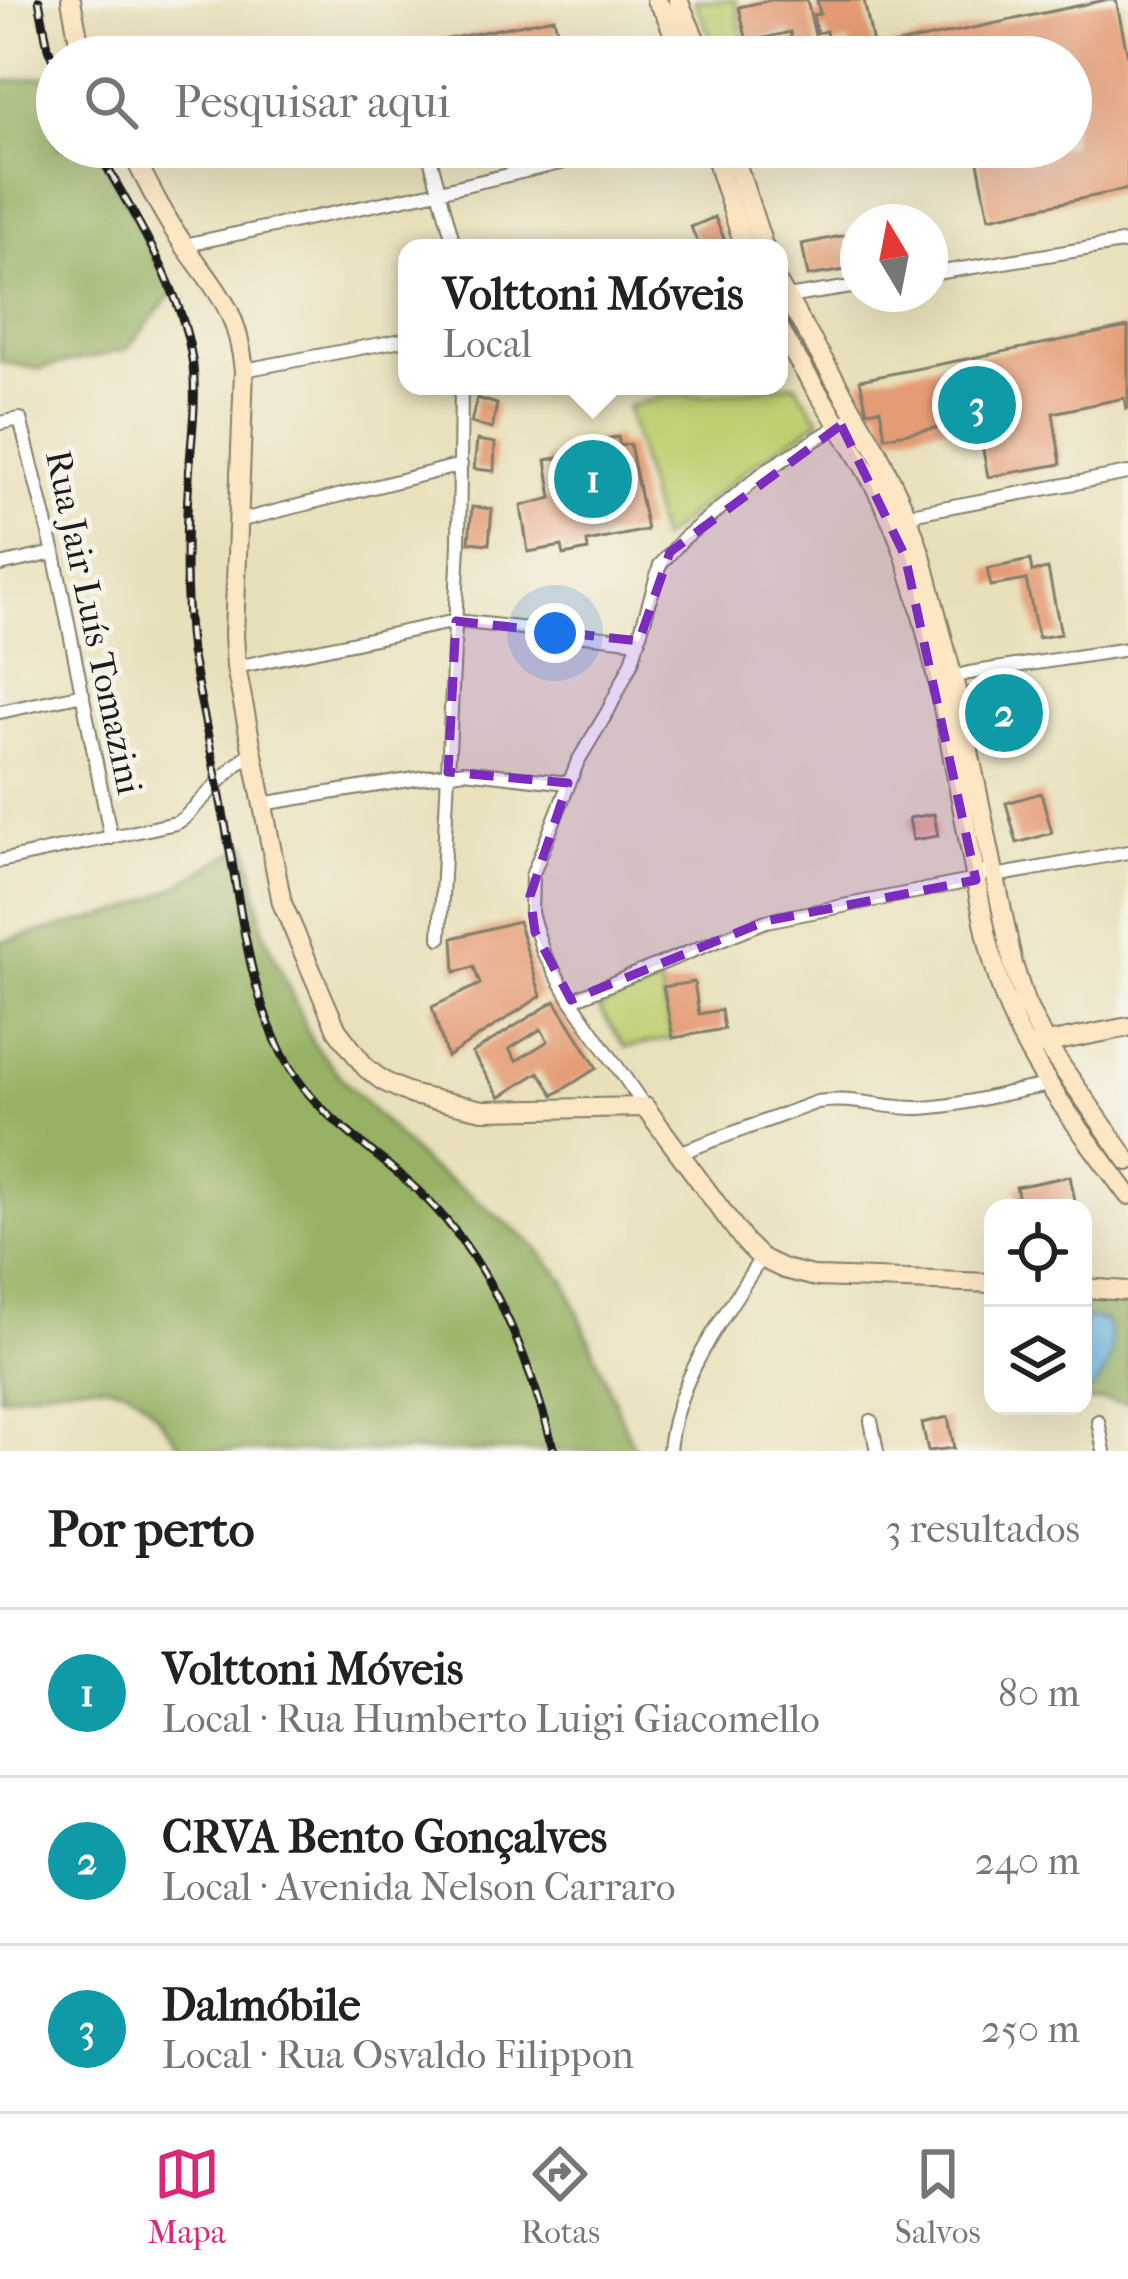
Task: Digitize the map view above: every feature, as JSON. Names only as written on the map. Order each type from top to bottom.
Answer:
[{"type":"street","points":[[71,0],[78,36]]},
{"type":"street","points":[[656,0],[679,36]]},
{"type":"street","points":[[679,0],[684,36]]},
{"type":"street","points":[[141,168],[184,244],[226,302],[241,340],[236,667],[282,903],[337,1030],[366,1068],[413,1095],[483,1110],[645,1107]]},
{"type":"street","points":[[433,168],[452,239]]},
{"type":"street","points":[[184,244],[538,168]]},
{"type":"street","points":[[719,168],[743,239]]},
{"type":"street","points":[[738,168],[761,239]]},
{"type":"street","points":[[948,271],[1128,242]]},
{"type":"street","points":[[788,292],[840,288]]},
{"type":"street","points":[[788,306],[898,517],[946,679],[986,878],[1036,1045],[1127,1191]]},
{"type":"street","points":[[788,340],[848,420]]},
{"type":"street","points":[[244,370],[398,341]]},
{"type":"street","points":[[440,938],[456,621],[461,395]]},
{"type":"street","name":"Rua Jair Luís Tomazini","points":[[0,423],[20,418],[54,553],[111,838]]},
{"type":"street","points":[[848,420],[768,469],[670,552],[656,578],[640,641],[623,682],[568,783],[542,847],[530,896],[535,932],[571,1000],[645,1107],[761,1258],[816,1277],[984,1283]]},
{"type":"street","points":[[238,520],[461,465]]},
{"type":"street","points":[[898,517],[1128,473]]},
{"type":"street","points":[[0,565],[54,553]]},
{"type":"street","points":[[236,667],[456,621],[640,641]]},
{"type":"street","points":[[946,679],[1128,649]]},
{"type":"street","points":[[0,712],[83,694]]},
{"type":"street","points":[[0,861],[183,819],[252,752]]},
{"type":"street","points":[[262,804],[448,772],[568,783]]},
{"type":"street","points":[[571,1000],[766,921],[1128,852]]},
{"type":"street","points":[[1036,1045],[1128,1027]]},
{"type":"street","points":[[679,1154],[838,1098],[917,1108],[1060,1083]]},
{"type":"street","points":[[1060,1083],[1128,1161]]},
{"type":"street","points":[[669,1451],[686,1384],[761,1258]]},
{"type":"street","points":[[1092,1289],[1128,1292]]},
{"type":"street","points":[[871,1421],[877,1451]]},
{"type":"street","points":[[1098,1421],[1104,1451]]},
{"type":"highlighted area","points":[[841,425],[905,556],[976,880],[766,921],[571,1000],[535,932],[530,896],[568,783],[448,772],[456,621],[639,641],[670,552]]},
{"type":"green space","points":[[694,0],[736,0],[742,36],[710,36]]},
{"type":"green space","points":[[36,78],[36,168],[108,168],[173,293],[126,350],[39,369],[0,362],[0,82]]},
{"type":"green space","points":[[795,384],[820,420],[751,466],[660,540],[627,407],[669,395],[788,395],[788,385]]},
{"type":"green space","points":[[248,844],[263,930],[313,1043],[428,1167],[532,1243],[565,1281],[635,1451],[184,1451],[147,1404],[120,1387],[68,1386],[0,1397],[0,942],[124,911]]},
{"type":"green space","points":[[660,983],[671,1039],[625,1047],[598,1007]]},
{"type":"green space","points":[[1092,1300],[1128,1300],[1128,1404],[1092,1402]]},
{"type":"water","points":[[1092,1319],[1105,1320],[1111,1341],[1109,1362],[1092,1389]]},
{"type":"building","points":[[771,0],[807,0],[815,36],[791,36],[790,32],[746,36],[739,7]]},
{"type":"building","points":[[817,0],[864,0],[871,36],[817,33],[813,15],[820,14]]},
{"type":"building","points":[[1116,0],[1128,57],[1128,189],[989,218],[979,168],[1092,168],[1092,36],[935,36]]},
{"type":"building","points":[[554,18],[559,36],[463,36]]},
{"type":"building","points":[[715,217],[724,239],[696,239],[691,227]]},
{"type":"building","points":[[840,236],[840,271],[808,276],[802,244]]},
{"type":"building","points":[[1128,327],[1128,408],[1124,398],[1053,413],[1061,464],[988,477],[979,429],[960,433],[958,424],[885,437],[880,409],[867,411],[860,380]]},
{"type":"building","points":[[477,398],[497,404],[492,429],[471,423]]},
{"type":"building","points":[[618,437],[620,446],[630,444],[647,530],[587,542],[588,550],[564,555],[562,546],[528,552],[521,506],[552,498],[546,460],[600,450],[598,440]]},
{"type":"building","points":[[477,440],[495,443],[494,471],[474,469]]},
{"type":"building","points":[[472,507],[492,509],[489,544],[469,542]]},
{"type":"building","points":[[1030,560],[1032,572],[1048,569],[1061,634],[1038,638],[1026,580],[991,586],[987,569]]},
{"type":"building","points":[[1027,677],[1039,737],[981,748],[969,688]]},
{"type":"building","points":[[1041,793],[1052,833],[1017,843],[1006,803]]},
{"type":"building","points":[[934,814],[938,836],[913,840],[909,818]]},
{"type":"building","points":[[518,921],[541,996],[447,1057],[432,1007],[480,984],[474,967],[455,972],[453,938]]},
{"type":"building","points":[[694,982],[699,1014],[721,1010],[724,1029],[673,1038],[663,987]]},
{"type":"building","points":[[555,1001],[597,1068],[554,1095],[539,1072],[500,1097],[472,1053]],"holes":[[[541,1029],[548,1041],[516,1061],[509,1049]]]},
{"type":"building","points":[[1070,1176],[1074,1199],[1019,1199],[1016,1187]]},
{"type":"building","points":[[948,1417],[954,1448],[928,1451],[922,1423]]},
{"type":"railway","points":[[39,0],[46,36]]},
{"type":"railway","points":[[108,168],[168,280],[193,366],[186,542],[191,652],[249,957],[265,1015],[290,1068],[317,1103],[415,1188],[465,1244],[503,1309],[532,1379],[554,1451]]},
{"type":"place","name":"Dalmóbile","points":[[977,405]]},
{"type":"place","name":"Volttoni Móveis","points":[[593,479]]},
{"type":"place","name":"CRVA Bento Gonçalves","points":[[1004,713]]}]
